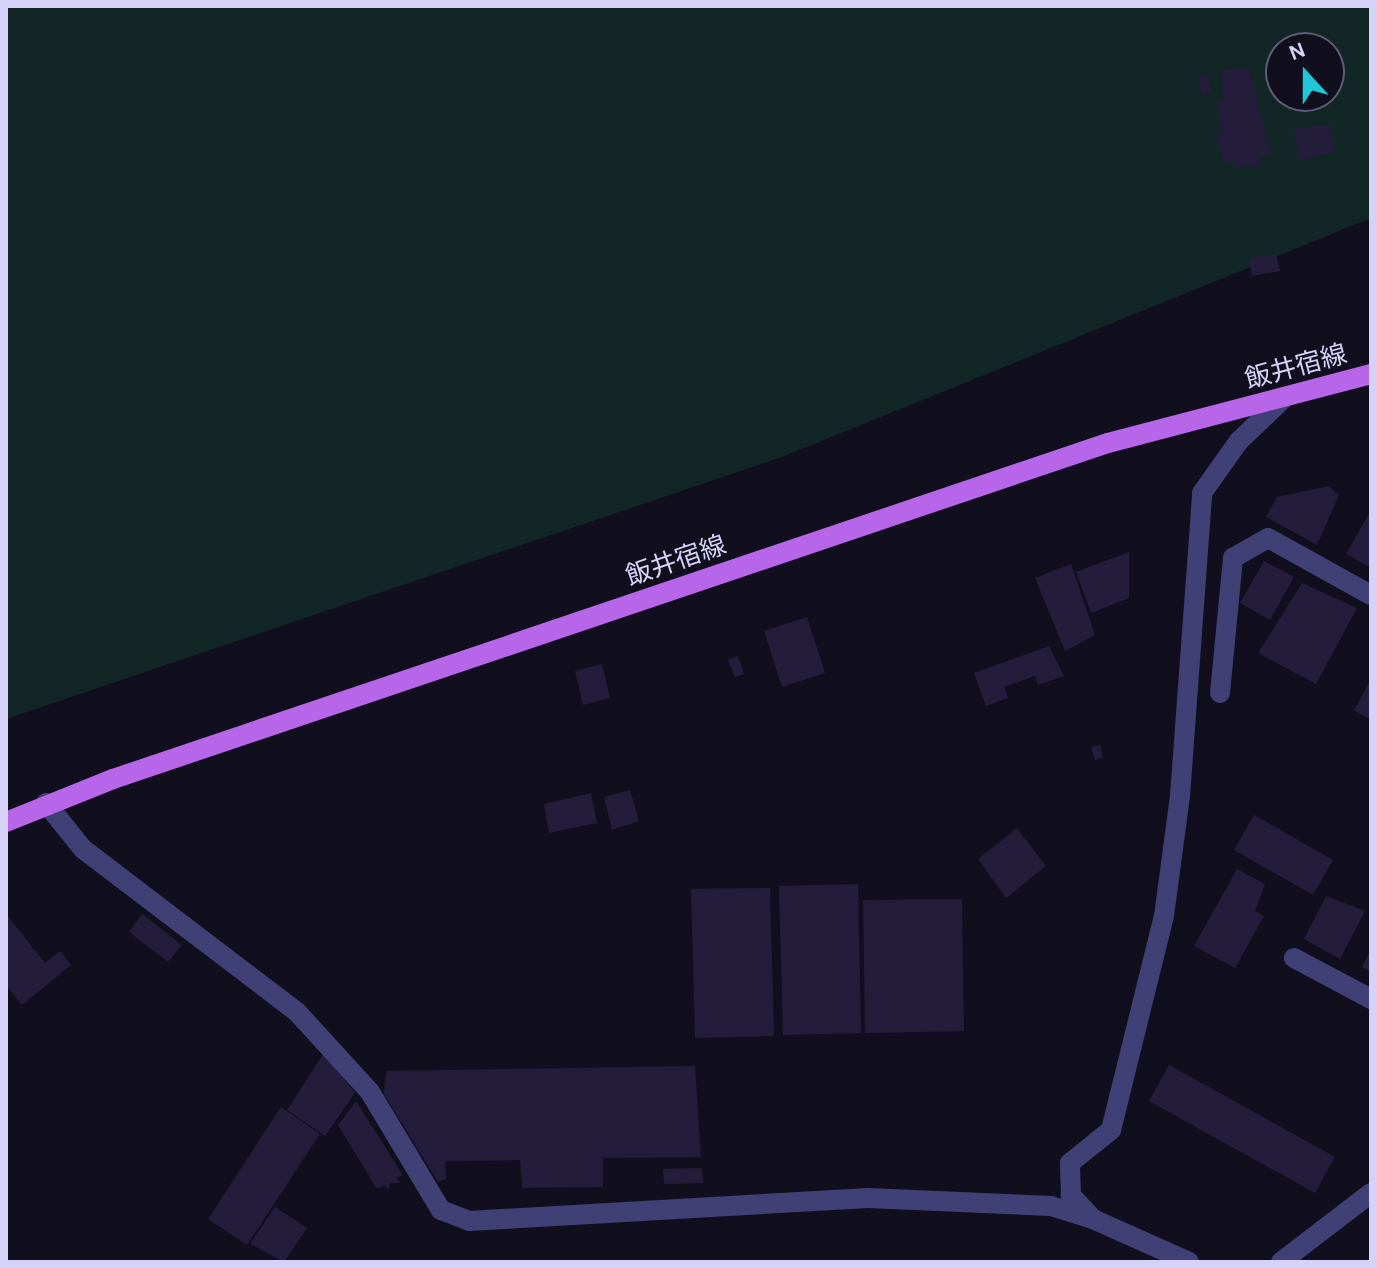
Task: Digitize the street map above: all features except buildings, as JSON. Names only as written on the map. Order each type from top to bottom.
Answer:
[{"type":"main road","name":"飯井宿線","points":[[6,822],[46,803],[1108,443],[1371,374]]},
{"type":"street","points":[[1096,1220],[1071,1195],[1070,1163],[1111,1130],[1164,916],[1180,796],[1202,493],[1239,441],[1285,397]]},
{"type":"street","points":[[1220,693],[1233,558],[1268,538],[1371,595]]},
{"type":"street","points":[[46,803],[83,849],[297,1012],[370,1092],[441,1210],[469,1221],[868,1198],[1051,1206],[1096,1220],[1189,1262]]},
{"type":"street","points":[[1294,958],[1371,999]]},
{"type":"street","points":[[1281,1262],[1371,1193]]},
{"type":"green space","points":[[6,6],[1371,6],[1371,218],[782,457],[6,719]]}]
